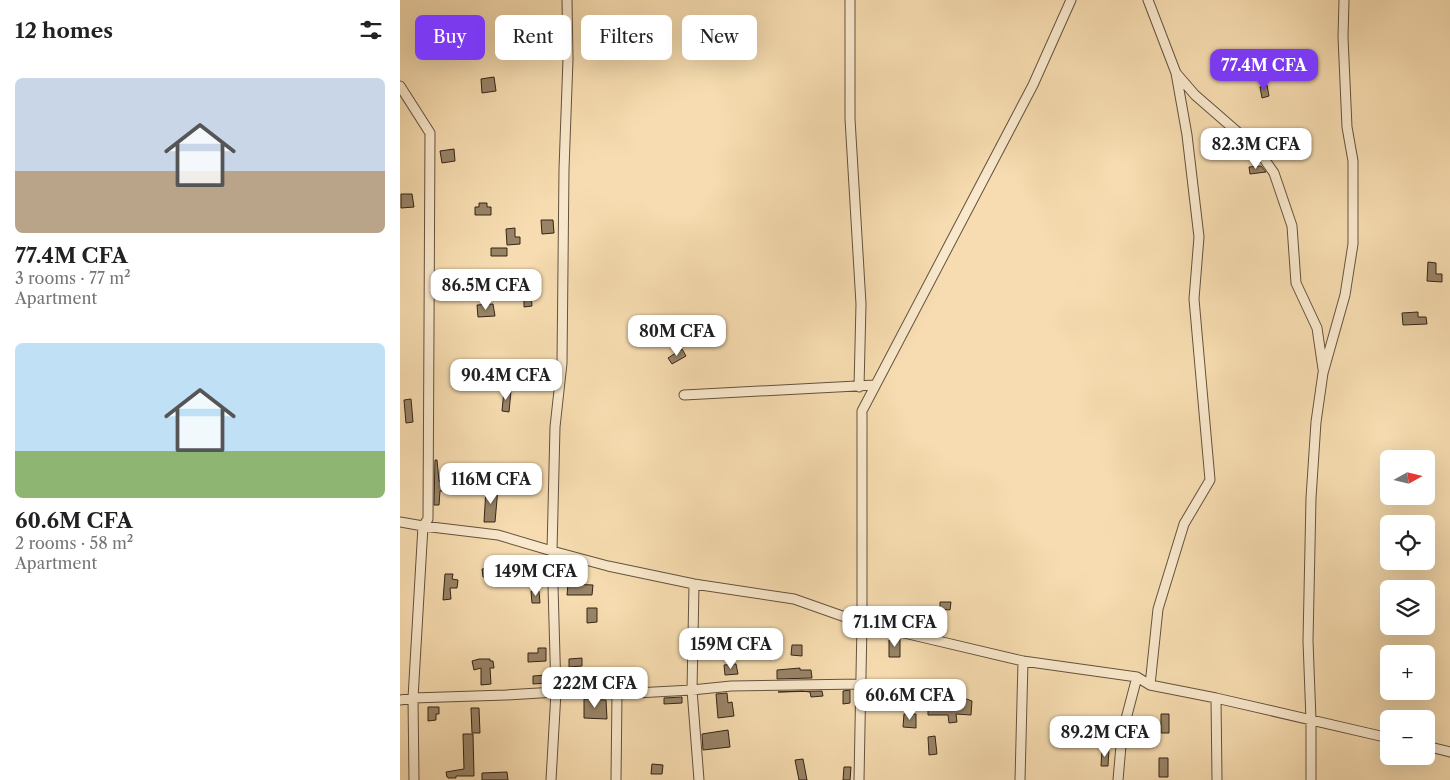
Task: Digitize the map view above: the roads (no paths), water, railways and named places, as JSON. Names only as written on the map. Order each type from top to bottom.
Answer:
[{"type":"street","points":[[551,780],[556,692],[552,551],[555,427],[562,364],[564,169],[568,59],[567,0]]},
{"type":"street","points":[[850,0],[850,119],[861,304],[859,387]]},
{"type":"street","points":[[859,780],[862,623],[862,411],[1033,85],[1071,0]]},
{"type":"street","points":[[1148,0],[1176,73],[1187,135],[1199,237],[1194,299],[1210,480],[1184,524],[1158,609],[1150,685]]},
{"type":"street","points":[[1311,780],[1308,641],[1311,498],[1316,422],[1323,372],[1345,295],[1353,244],[1353,161],[1347,127],[1344,0]]},
{"type":"street","points":[[1176,73],[1195,95],[1257,149],[1274,173],[1292,226],[1296,283],[1317,328],[1323,372]]},
{"type":"street","points":[[400,86],[430,133],[428,519],[422,526],[413,698],[414,780]]},
{"type":"street","points":[[684,395],[874,385]]},
{"type":"street","points":[[400,522],[498,535],[608,566],[694,584],[794,598],[862,623],[1023,661],[1137,677],[1150,685],[1216,698],[1380,736]]},
{"type":"street","points":[[694,584],[692,690],[699,780]]},
{"type":"street","points":[[1020,780],[1023,661]]},
{"type":"street","points":[[1118,780],[1122,734],[1137,677]]},
{"type":"street","points":[[400,700],[556,692],[616,694],[740,686],[861,684]]},
{"type":"street","points":[[616,694],[616,780]]},
{"type":"street","points":[[1216,698],[1217,780]]},
{"type":"street","points":[[1435,748],[1450,752]]}]
